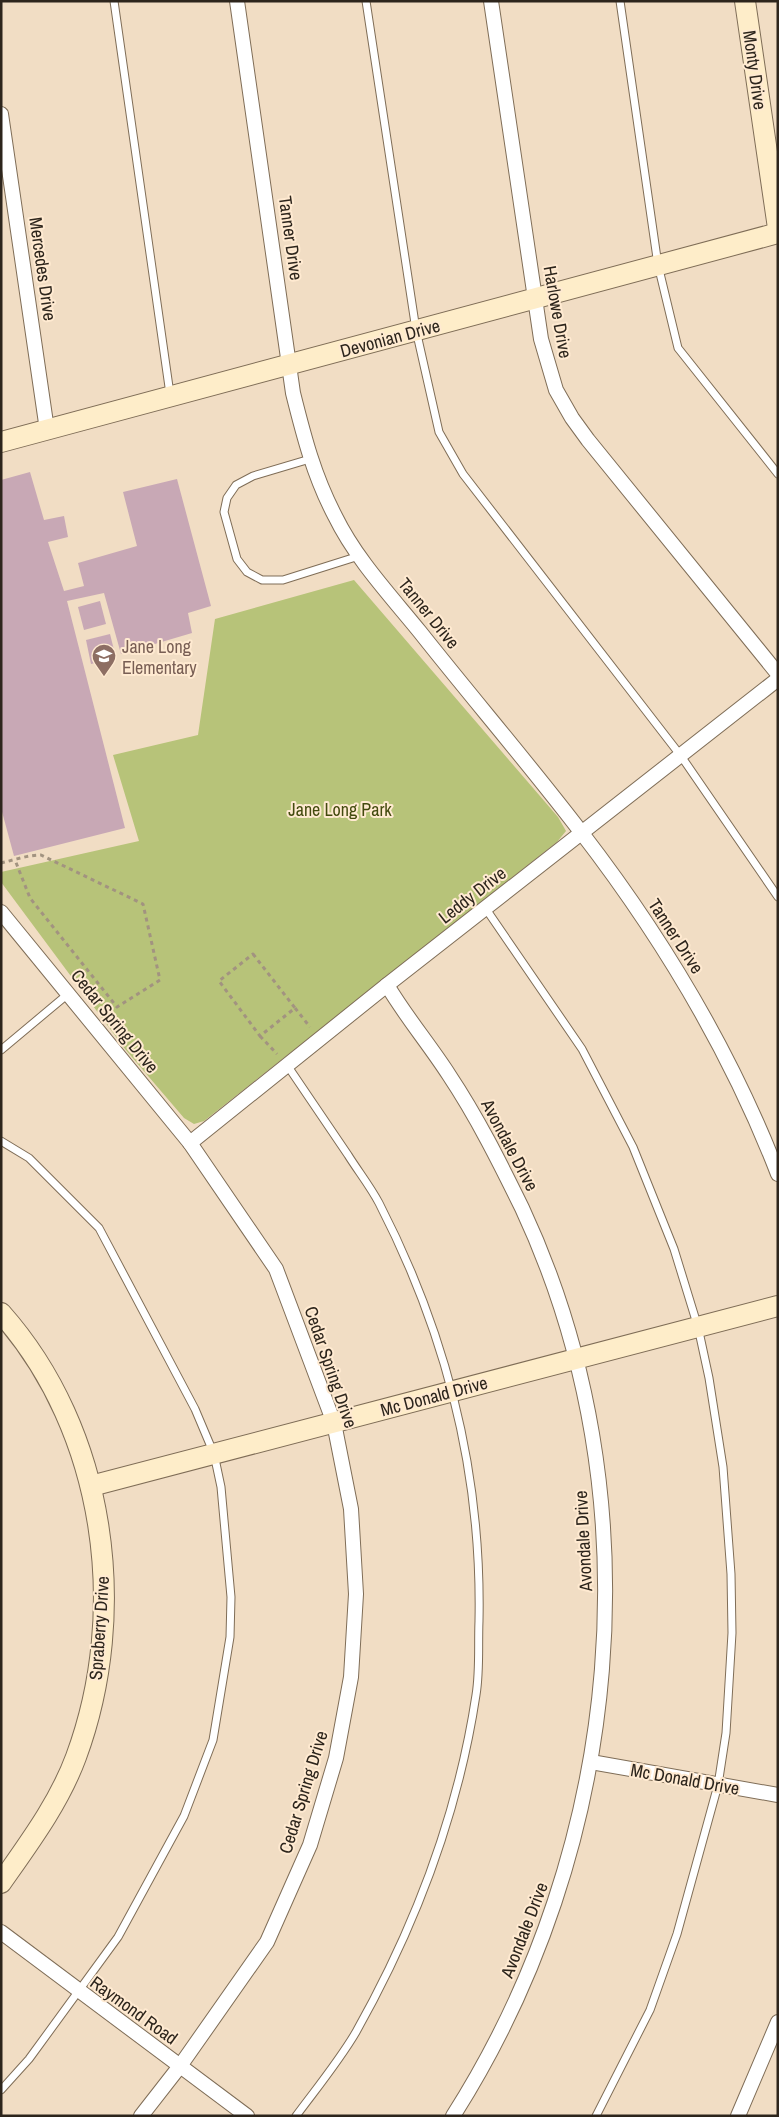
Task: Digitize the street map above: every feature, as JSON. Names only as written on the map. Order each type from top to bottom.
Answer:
[{"type":"street","name":"Tanner Drive","points":[[238,1],[299,420],[310,459],[334,516],[359,556],[582,833],[654,934],[692,995],[738,1080],[778,1174]]},
{"type":"street","name":"Harlowe Drive","points":[[491,1],[540,339],[556,390],[572,418],[778,674]]},
{"type":"street","name":"Monty Drive","points":[[745,1],[778,228]]},
{"type":"street","name":"Mercedes Drive","points":[[1,114],[47,430]]},
{"type":"street","name":"Devonian Drive","points":[[1,442],[778,233]]},
{"type":"street","name":"Leddy Drive","points":[[190,1143],[387,985],[778,679]]},
{"type":"street","name":"Cedar Spring Drive","points":[[1,912],[190,1143],[276,1269],[334,1423],[351,1509],[356,1594],[351,1677],[336,1758],[310,1845],[266,1942],[180,2066],[141,2116]]},
{"type":"street","name":"Avondale Drive","points":[[387,985],[401,1009],[451,1077],[508,1179],[548,1272],[575,1359],[594,1453],[602,1512],[605,1562],[605,1647],[600,1713],[591,1762],[564,1878],[534,1961],[499,2039],[453,2116]]},
{"type":"street","name":"Mc Donald Drive","points":[[91,1486],[778,1306]]},
{"type":"street","name":"Spraberry Drive","points":[[1,1313],[19,1334],[40,1366],[69,1424],[91,1486],[102,1551],[105,1595],[102,1656],[92,1709],[75,1759],[47,1816],[1,1883]]},
{"type":"street","name":"Mc Donald Drive","points":[[591,1762],[778,1795]]},
{"type":"street","name":"Raymond Road","points":[[1,1932],[247,2116]]},
{"type":"street","points":[[738,2116],[778,2022]]},
{"type":"lane","points":[[114,1],[170,397]]},
{"type":"lane","points":[[366,1],[416,330],[439,432],[463,474],[681,756],[778,897]]},
{"type":"lane","points":[[620,1],[658,265],[678,348],[778,474]]},
{"type":"lane","points":[[310,459],[253,476],[236,485],[227,498],[224,512],[237,559],[247,572],[262,580],[283,580],[359,556]]},
{"type":"lane","points":[[486,909],[582,1049],[633,1147],[674,1248],[698,1327],[709,1378],[723,1467],[731,1574],[732,1633],[726,1733],[718,1785],[677,1934],[650,2010],[596,2116]]},
{"type":"lane","points":[[1,1050],[69,994]]},
{"type":"lane","points":[[287,1065],[378,1200],[405,1258],[442,1349],[454,1391],[473,1496],[480,1574],[477,1692],[459,1786],[432,1871],[398,1951],[354,2034],[296,2116]]},
{"type":"lane","points":[[1,1141],[29,1158],[99,1228],[194,1409],[214,1454],[221,1486],[231,1597],[230,1637],[213,1740],[184,1816],[118,1936],[29,2059],[1,2090]]},
{"type":"path","points":[[1,863],[15,860],[41,855],[143,904],[160,980],[117,1007],[30,898],[15,860]]},
{"type":"path","points":[[287,1065],[260,1036],[219,981],[253,954],[311,1028]]},
{"type":"path","points":[[260,1036],[295,1008]]},
{"type":"green space","name":"Jane Long Park","points":[[354,580],[558,817],[566,831],[557,842],[204,1121],[194,1124],[184,1118],[125,1049],[1,882],[1,872],[139,841],[113,755],[198,735],[215,619]]},
{"type":"building","points":[[30,472],[44,520],[64,516],[68,537],[48,542],[64,591],[84,586],[78,563],[137,546],[123,492],[177,479],[211,606],[188,613],[192,633],[121,654],[104,593],[67,601],[125,828],[14,856],[1,808],[1,480]]},
{"type":"building","points":[[100,601],[106,624],[84,630],[78,607]]},
{"type":"building","points":[[110,634],[116,658],[91,664],[86,640]]},
{"type":"place","name":"Jane Long Elementary","points":[[104,677]]}]
